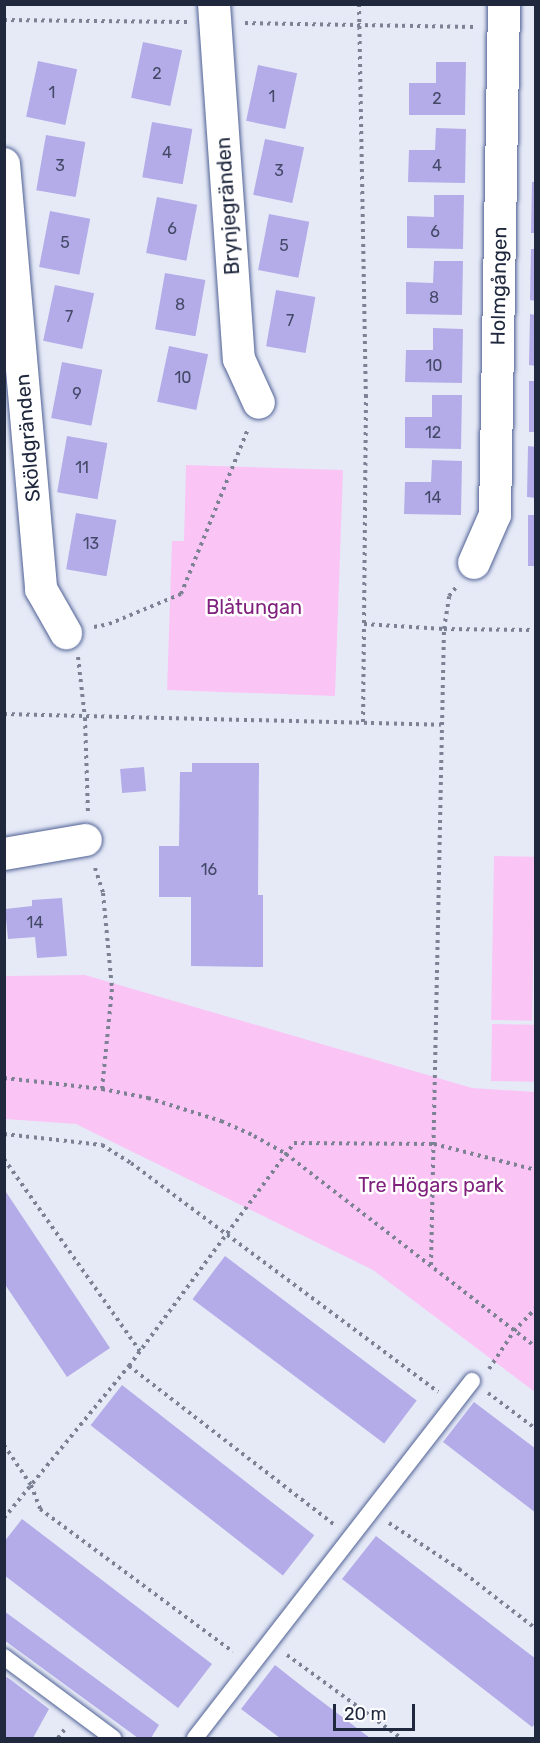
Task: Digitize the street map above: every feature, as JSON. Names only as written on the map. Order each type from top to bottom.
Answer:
[{"type":"street","name":"Brynjegränden","points":[[215,14],[239,359],[259,403]]},
{"type":"street","name":"Holmgången","points":[[474,563],[495,515],[503,16]]},
{"type":"street","name":"Sköldgränden","points":[[4,164],[41,589],[66,633]]},
{"type":"street","points":[[4,854],[86,840]]},
{"type":"lane","points":[[195,1738],[454,1403],[475,1383]]},
{"type":"lane","points":[[4,1657],[113,1738]]},
{"type":"path","points":[[359,4],[366,395],[363,722]]},
{"type":"path","points":[[4,20],[215,14],[360,25],[503,16]]},
{"type":"path","points":[[102,1089],[112,989],[103,893],[86,840],[85,718],[81,663],[66,633],[109,624],[182,594],[259,403]]},
{"type":"path","points":[[431,1265],[444,629],[449,596],[474,563]]},
{"type":"path","points":[[364,624],[444,629],[536,630]]},
{"type":"path","points":[[4,714],[85,718],[441,725]]},
{"type":"path","points":[[4,1078],[102,1089],[178,1106],[221,1121],[286,1154],[536,1347]]},
{"type":"path","points":[[4,1134],[102,1145],[131,1163],[454,1403]]},
{"type":"path","points":[[4,1518],[129,1366],[294,1143],[434,1144],[536,1170]]},
{"type":"path","points":[[4,1159],[140,1351]]},
{"type":"path","points":[[536,1308],[514,1331],[475,1383],[536,1430]]},
{"type":"path","points":[[129,1366],[351,1537]]},
{"type":"path","points":[[4,1445],[32,1485],[40,1509],[251,1666]]},
{"type":"path","points":[[371,1511],[459,1569],[536,1629]]},
{"type":"path","points":[[270,1642],[401,1738]]},
{"type":"green space","name":"Blåtungan","points":[[186,465],[343,470],[335,696],[167,690],[172,541],[184,541]]},
{"type":"green space","points":[[494,856],[535,857],[532,1021],[491,1020]]},
{"type":"green space","name":"Tre Högars park","points":[[85,975],[472,1088],[535,1092],[535,1392],[373,1270],[76,1124],[5,1119],[5,976]]},
{"type":"green space","points":[[492,1024],[535,1025],[534,1082],[491,1081]]},
{"type":"building","points":[[143,42],[182,50],[170,106],[131,98]]},
{"type":"building","points":[[38,61],[77,69],[65,125],[26,117]]},
{"type":"building","points":[[436,62],[466,62],[465,115],[409,115],[409,83],[436,83]]},
{"type":"building","points":[[258,65],[297,73],[285,129],[246,121]]},
{"type":"building","points":[[152,122],[192,129],[183,184],[142,177]]},
{"type":"building","points":[[436,128],[466,129],[465,183],[408,182],[409,150],[435,150]]},
{"type":"building","points":[[46,135],[85,142],[76,197],[36,190]]},
{"type":"building","points":[[265,139],[304,147],[292,203],[253,195]]},
{"type":"building","points":[[532,182],[536,182],[536,233],[531,233]]},
{"type":"building","points":[[434,195],[464,195],[463,249],[407,248],[407,216],[434,217]]},
{"type":"building","points":[[157,197],[197,205],[186,261],[146,253]]},
{"type":"building","points":[[50,211],[90,219],[79,275],[39,267]]},
{"type":"building","points":[[269,214],[309,222],[298,278],[258,270]]},
{"type":"building","points":[[531,249],[536,249],[536,301],[530,300]]},
{"type":"building","points":[[434,261],[463,261],[462,315],[406,314],[406,282],[433,283]]},
{"type":"building","points":[[165,273],[205,280],[195,336],[155,329]]},
{"type":"building","points":[[55,285],[94,293],[82,349],[43,341]]},
{"type":"building","points":[[276,290],[315,297],[305,353],[266,346]]},
{"type":"building","points":[[530,314],[536,315],[536,366],[529,365]]},
{"type":"building","points":[[433,328],[463,329],[462,383],[405,382],[406,350],[433,350]]},
{"type":"building","points":[[169,346],[208,354],[196,410],[157,402]]},
{"type":"building","points":[[62,362],[102,370],[91,426],[51,418]]},
{"type":"building","points":[[529,381],[536,381],[536,432],[529,432]]},
{"type":"building","points":[[432,395],[462,395],[461,449],[405,448],[405,417],[432,417]]},
{"type":"building","points":[[67,436],[107,443],[97,499],[57,492]]},
{"type":"building","points":[[528,446],[536,447],[536,498],[527,497]]},
{"type":"building","points":[[432,460],[462,461],[461,515],[404,514],[405,482],[431,482]]},
{"type":"building","points":[[76,513],[116,520],[106,576],[66,569]]},
{"type":"building","points":[[528,515],[536,515],[536,566],[528,566]]},
{"type":"building","points":[[192,763],[259,763],[258,895],[263,895],[263,967],[191,966],[191,897],[159,897],[159,846],[179,846],[180,772],[192,772]]},
{"type":"building","points":[[144,767],[146,791],[122,793],[120,769]]},
{"type":"building","points":[[62,898],[67,956],[37,958],[35,937],[8,939],[5,909],[32,906],[32,900]]},
{"type":"building","points":[[4,1189],[110,1348],[67,1377],[4,1283]]},
{"type":"building","points":[[225,1256],[417,1400],[384,1444],[193,1299]]},
{"type":"building","points":[[122,1385],[314,1535],[283,1575],[91,1425]]},
{"type":"building","points":[[474,1402],[536,1449],[536,1513],[443,1442]]},
{"type":"building","points":[[22,1519],[212,1664],[178,1708],[4,1575],[4,1542]]},
{"type":"building","points":[[376,1536],[536,1659],[536,1723],[532,1727],[342,1579]]},
{"type":"building","points":[[4,1611],[159,1725],[151,1738],[138,1738],[4,1640]]},
{"type":"building","points":[[275,1665],[370,1738],[280,1738],[241,1709]]},
{"type":"building","points":[[7,1677],[49,1709],[33,1738],[4,1738],[4,1680]]}]
